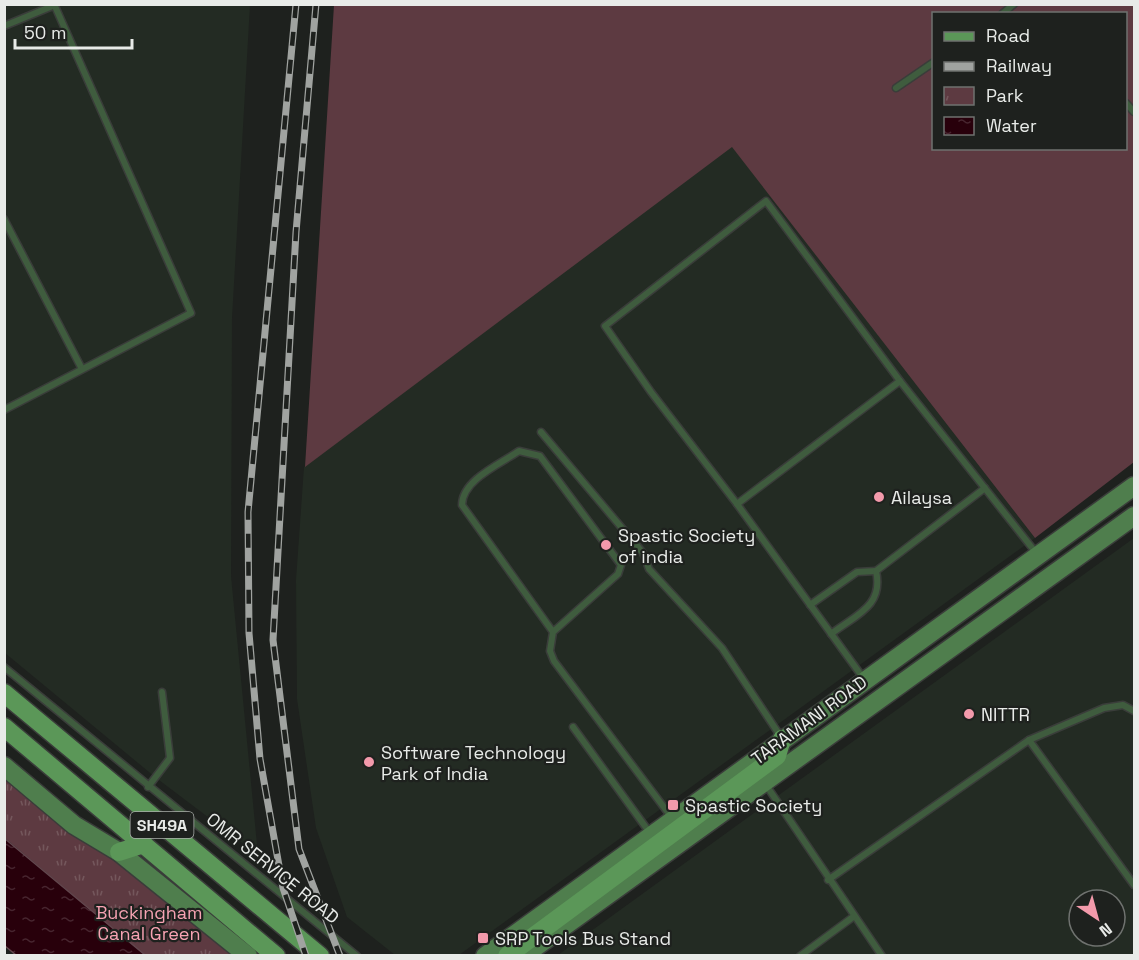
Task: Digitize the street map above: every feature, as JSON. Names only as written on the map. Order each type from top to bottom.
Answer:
[{"type":"main road","name":"SH49A","points":[[4,693],[320,956]]},
{"type":"main road","name":"SH49A","points":[[4,727],[144,844]]},
{"type":"main road","points":[[507,956],[777,756],[782,739]]},
{"type":"main road","points":[[69,781],[85,761]]},
{"type":"main road","points":[[110,815],[127,795]]},
{"type":"main road","points":[[119,852],[144,844],[276,956]]},
{"type":"street","name":"TARAMANI ROAD","points":[[485,956],[1134,486]]},
{"type":"street","name":"TARAMANI ROAD","points":[[523,956],[1134,516]]},
{"type":"street","points":[[4,766],[74,825],[119,852],[248,956]]},
{"type":"lane","points":[[4,26],[55,5],[191,313],[7,409],[4,399]]},
{"type":"lane","points":[[896,88],[932,63]]},
{"type":"lane","points":[[864,680],[737,504],[651,392],[605,326],[766,201],[900,381],[1038,554]]},
{"type":"lane","points":[[4,219],[82,369]]},
{"type":"lane","points":[[737,504],[900,381]]},
{"type":"lane","points":[[541,432],[643,553],[649,569],[722,648],[782,739]]},
{"type":"lane","points":[[553,632],[462,505],[462,494],[469,486],[519,450],[540,456],[621,565],[618,574],[553,632],[550,651],[554,661],[673,818]]},
{"type":"lane","points":[[810,605],[857,572],[876,571],[985,488]]},
{"type":"lane","points":[[831,634],[869,605],[877,595],[879,586],[876,571]]},
{"type":"lane","name":"OMR SERVICE ROAD","points":[[4,667],[357,956]]},
{"type":"lane","points":[[148,787],[170,758],[162,692]]},
{"type":"lane","points":[[828,880],[1029,740],[1104,708],[1123,705],[1134,711]]},
{"type":"lane","points":[[573,727],[651,834]]},
{"type":"lane","points":[[1029,740],[1134,885]]},
{"type":"lane","points":[[764,782],[828,880],[882,956]]},
{"type":"lane","points":[[800,956],[854,917]]},
{"type":"shaded area","points":[[4,5],[250,5],[232,318],[231,576],[258,855],[155,777],[5,653]]},
{"type":"shaded area","points":[[732,146],[1035,538],[459,955],[395,955],[347,917],[316,828],[297,699],[296,580],[304,467]]},
{"type":"shaded area","points":[[1134,538],[1134,955],[558,955]]},
{"type":"green space","points":[[334,5],[1134,5],[1134,462],[1035,538],[732,147],[305,467]]},
{"type":"green space","name":"Buckingham Canal Green","points":[[4,779],[47,814],[142,880],[234,955],[145,955],[5,838]]},
{"type":"water","points":[[4,838],[145,955],[16,955],[5,946]]},
{"type":"railway","points":[[296,4],[248,512],[249,633],[260,759],[283,888],[306,956]]},
{"type":"railway","points":[[316,4],[296,232],[273,640],[299,849],[340,956]]},
{"type":"place","name":"Ailaysa","points":[[879,497]]},
{"type":"place","name":"Spastic Society of india","points":[[606,545]]},
{"type":"place","name":"NITTR","points":[[969,714]]},
{"type":"place","name":"Software Technology Park of India","points":[[369,762]]},
{"type":"place","name":"Spastic Society","points":[[673,805]]},
{"type":"place","name":"SRP Tools Bus Stand","points":[[483,938]]}]
